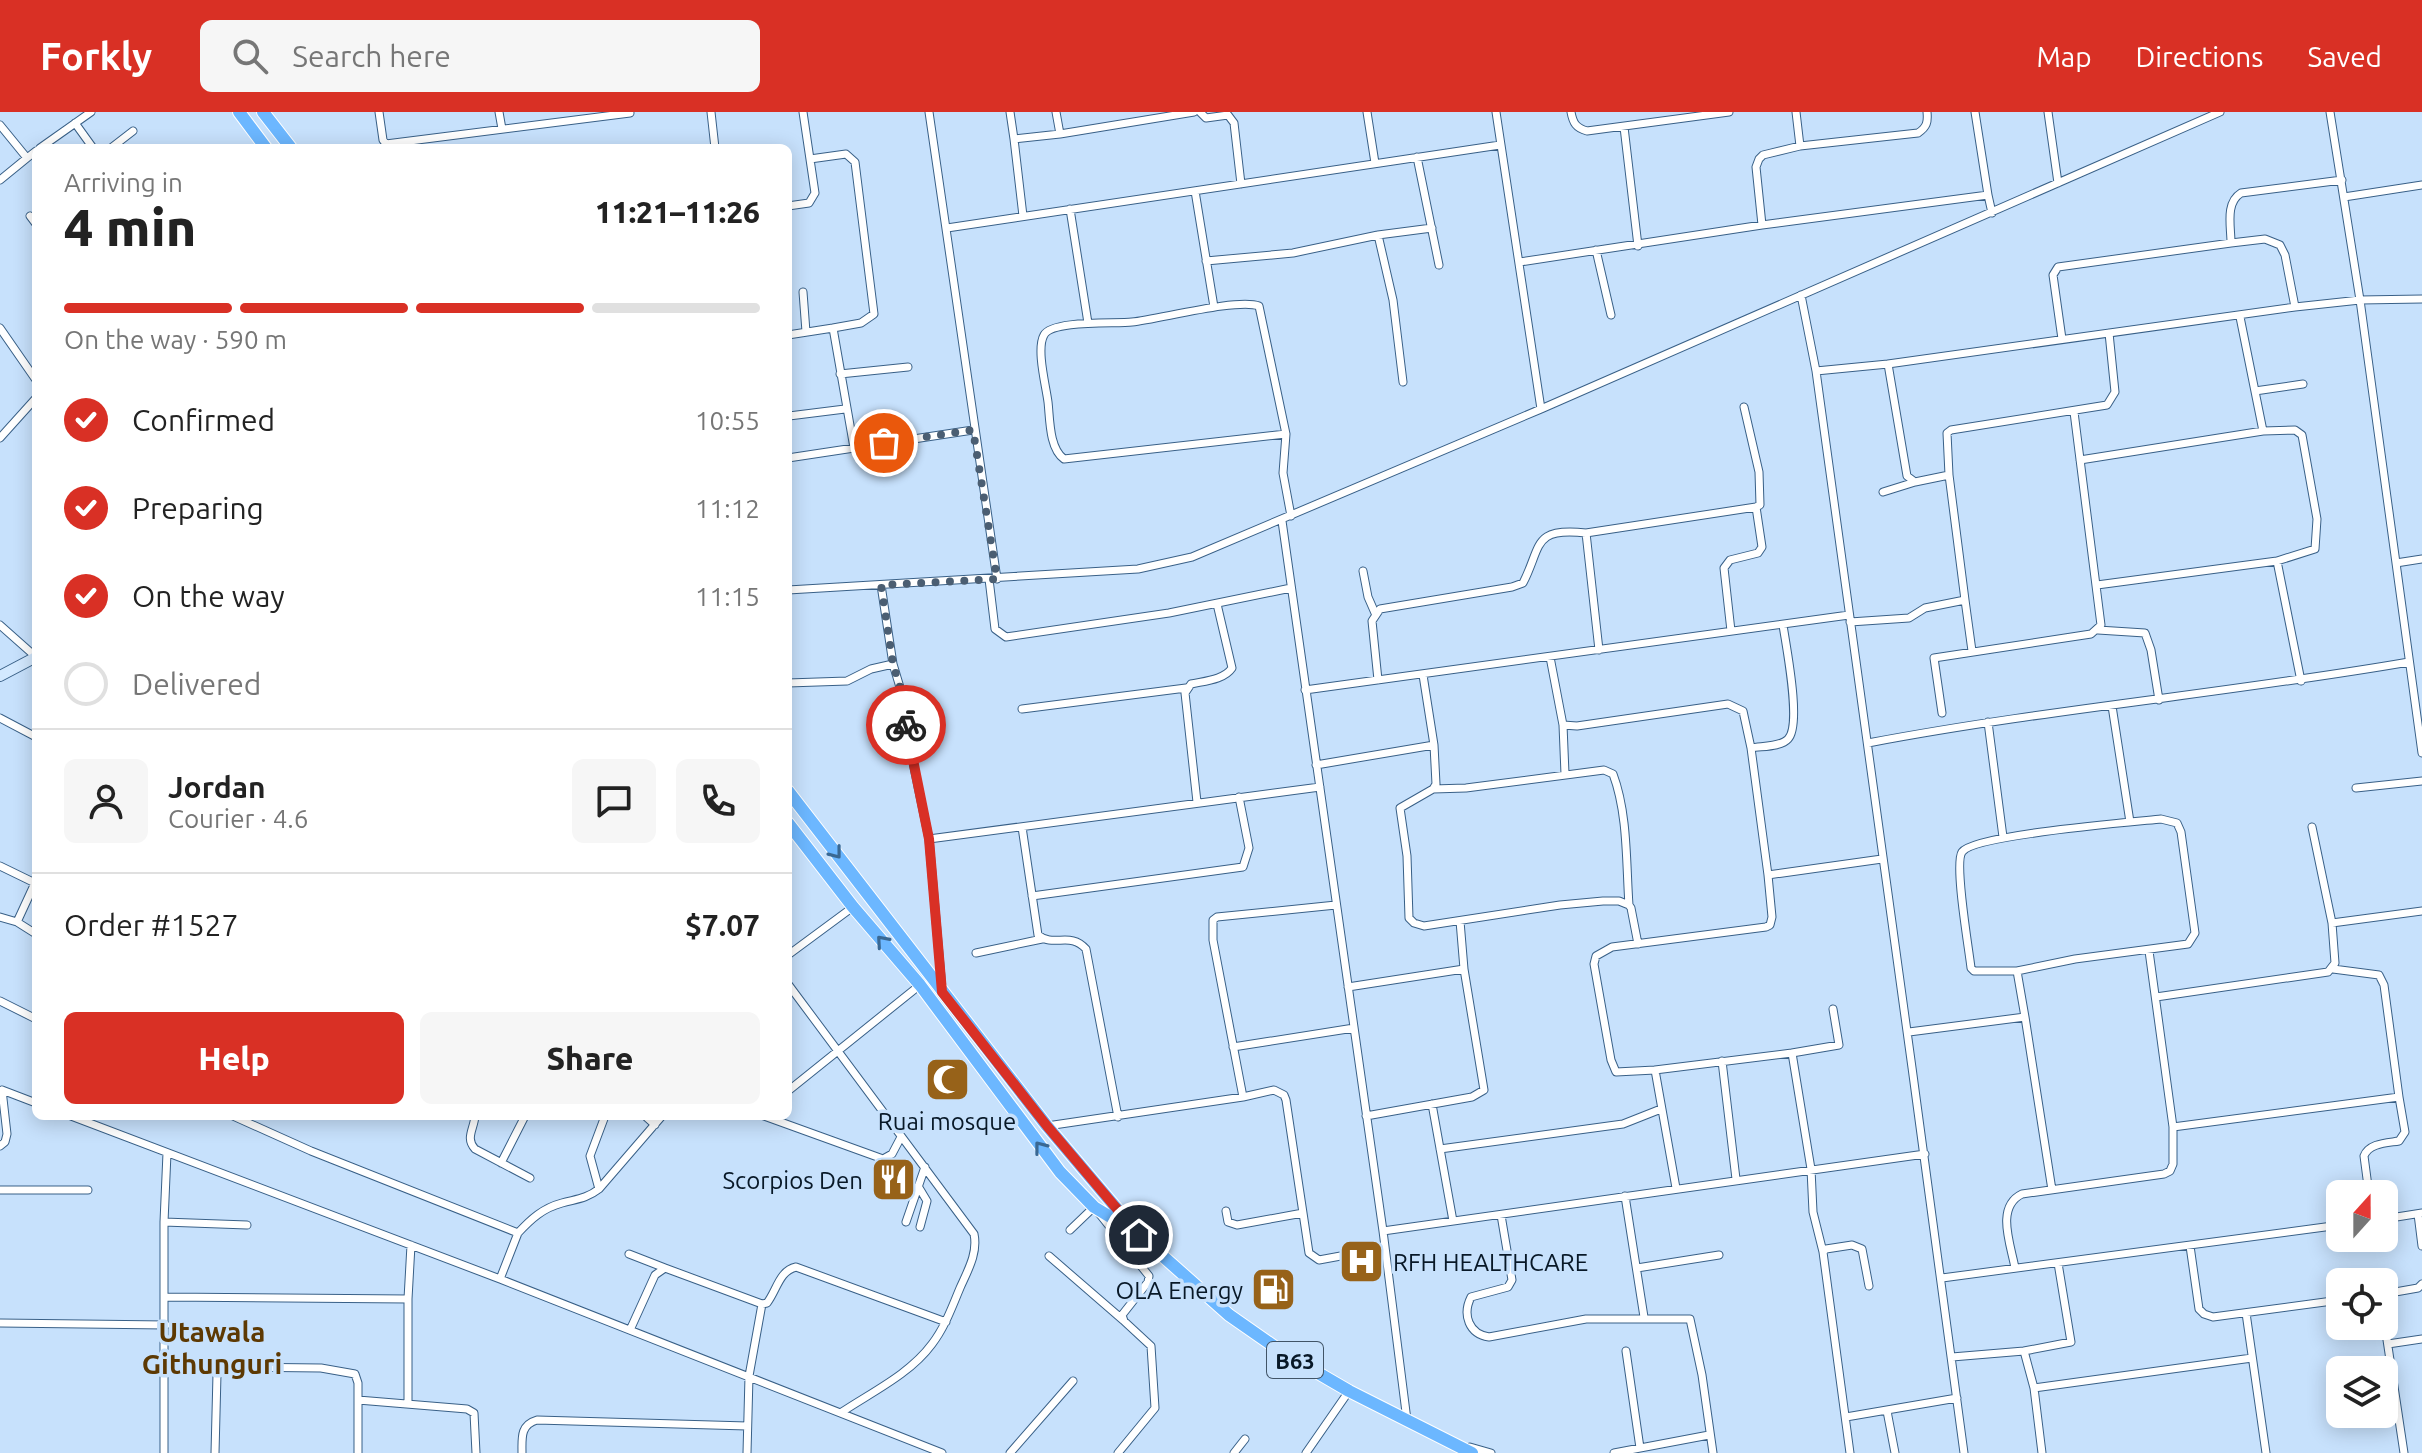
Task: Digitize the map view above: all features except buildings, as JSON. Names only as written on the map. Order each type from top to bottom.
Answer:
[{"type":"highway","points":[[239,112],[263,144]]},
{"type":"highway","points":[[271,115],[289,144]]},
{"type":"highway","name":"B63","points":[[792,796],[1047,1126],[1139,1235],[1230,1317],[1282,1352],[1349,1391],[1472,1453]]},
{"type":"highway","name":"B63","points":[[792,828],[853,907],[920,985],[1060,1172],[1094,1207],[1139,1235]]},
{"type":"highway","points":[[1060,1172],[1068,1170],[1074,1158]]},
{"type":"street","points":[[46,144],[91,112]]},
{"type":"street","points":[[379,112],[386,144],[630,113]]},
{"type":"street","points":[[499,112],[502,129]]},
{"type":"street","points":[[711,112],[715,144]]},
{"type":"street","points":[[792,205],[809,203],[814,197],[803,112]]},
{"type":"street","points":[[929,112],[993,579],[995,629],[1006,637],[1154,616],[1291,588]]},
{"type":"street","points":[[1010,112],[1023,216]]},
{"type":"street","points":[[1056,112],[1060,134]]},
{"type":"street","points":[[1014,139],[1196,112],[1206,118],[1228,115],[1234,123],[1241,184]]},
{"type":"street","points":[[1367,112],[1375,163]]},
{"type":"street","points":[[1496,112],[1541,409]]},
{"type":"street","points":[[1571,112],[1573,122],[1579,129],[1587,131],[1729,112]]},
{"type":"street","points":[[1796,112],[1800,146]]},
{"type":"street","points":[[1762,225],[1756,167],[1763,155],[1800,146],[1918,133],[1928,121],[1927,112]]},
{"type":"street","points":[[1975,112],[1992,213]]},
{"type":"street","points":[[2048,112],[2058,183]]},
{"type":"street","points":[[792,590],[1138,569],[1195,556],[1541,409],[1992,213],[2207,115],[2220,112]]},
{"type":"street","points":[[2330,112],[2360,300],[2422,753]]},
{"type":"street","points":[[75,123],[90,144]]},
{"type":"street","points":[[1624,127],[1638,246]]},
{"type":"street","points":[[1,130],[27,158]]},
{"type":"street","points":[[116,144],[133,131]]},
{"type":"street","points":[[456,136],[457,144]]},
{"type":"street","points":[[947,228],[1500,145]]},
{"type":"street","points":[[792,334],[869,320],[874,314],[853,157],[839,153],[810,159]]},
{"type":"street","points":[[0,180],[32,154]]},
{"type":"street","points":[[1417,157],[1439,265]]},
{"type":"street","points":[[2231,243],[2231,206],[2233,198],[2241,193],[2342,180]]},
{"type":"street","points":[[2344,197],[2422,185]]},
{"type":"street","points":[[1195,191],[1214,307]]},
{"type":"street","points":[[1520,262],[1988,195]]},
{"type":"street","points":[[1070,209],[1088,323]]},
{"type":"street","points":[[1206,261],[1293,253],[1378,235],[1432,228]]},
{"type":"street","points":[[1378,235],[1393,300],[1403,382]]},
{"type":"street","points":[[2062,339],[2053,275],[2058,267],[2231,243],[2265,239],[2280,245],[2285,255],[2295,307]]},
{"type":"street","points":[[1596,250],[1611,315]]},
{"type":"street","points":[[803,292],[806,332]]},
{"type":"street","points":[[1801,295],[1816,371],[1882,859],[1909,1032],[1964,1453]]},
{"type":"street","points":[[1816,371],[2240,317],[2295,307],[2360,300],[2422,299]]},
{"type":"street","points":[[1286,434],[1064,459],[1054,444],[1043,372],[1042,339],[1046,332],[1053,329],[1088,323],[1118,324],[1164,319],[1214,307],[1252,303],[1259,306],[1286,434],[1283,473],[1291,516]]},
{"type":"street","points":[[2240,317],[2263,431]]},
{"type":"street","points":[[0,328],[32,374]]},
{"type":"street","points":[[833,328],[854,448]]},
{"type":"street","points":[[1972,651],[1946,437],[1951,430],[2107,405],[2115,392],[2109,333]]},
{"type":"street","points":[[1888,364],[1907,476],[1915,482]]},
{"type":"street","points":[[840,374],[908,367]]},
{"type":"street","points":[[2255,391],[2303,384]]},
{"type":"street","points":[[0,438],[32,402]]},
{"type":"street","points":[[1378,680],[1372,621],[1375,613],[1389,606],[1523,583],[1539,542],[1551,535],[1570,531],[1586,533],[1760,505],[1759,472],[1744,407]]},
{"type":"street","points":[[792,416],[845,409]]},
{"type":"street","points":[[2074,412],[2097,585],[2101,625],[2098,630]]},
{"type":"street","points":[[792,457],[973,430]]},
{"type":"street","points":[[2080,460],[2263,431],[2295,430],[2302,435],[2317,519],[2315,549],[2277,561],[2097,585]]},
{"type":"street","points":[[1883,492],[1949,475]]},
{"type":"street","points":[[1731,631],[1724,568],[1730,560],[1761,551],[1756,507]]},
{"type":"street","points":[[1282,521],[1407,1420]]},
{"type":"street","points":[[1586,533],[1599,650]]},
{"type":"street","points":[[2396,563],[2422,559]]},
{"type":"street","points":[[2277,561],[2301,681]]},
{"type":"street","points":[[1363,571],[1375,613]]},
{"type":"street","points":[[881,585],[893,664],[902,694],[929,839],[942,992]]},
{"type":"street","points":[[1305,690],[1731,631],[1849,618],[1909,618],[1925,608],[1965,600]]},
{"type":"street","points":[[1022,709],[1186,688],[1229,673],[1232,668],[1217,604]]},
{"type":"street","points":[[0,625],[32,653]]},
{"type":"street","points":[[1751,748],[1782,743],[1790,738],[1793,730],[1783,625]]},
{"type":"street","points":[[1942,713],[1934,658],[2062,639],[2098,630],[2145,633],[2159,700]]},
{"type":"street","points":[[1550,657],[1563,725],[1565,774]]},
{"type":"street","points":[[0,676],[32,659]]},
{"type":"street","points":[[1868,743],[1988,722],[2301,681],[2409,662]]},
{"type":"street","points":[[792,683],[847,681],[871,669],[893,664]]},
{"type":"street","points":[[1423,675],[1437,778],[1433,789]]},
{"type":"street","points":[[1186,688],[1197,802]]},
{"type":"street","points":[[1563,725],[1577,726],[1728,704],[1743,711],[1751,748],[1768,875],[1770,925],[1601,951],[1594,964],[1612,1067],[1616,1072],[1623,1074],[1839,1045],[1833,1009]]},
{"type":"street","points":[[2112,706],[2130,822]]},
{"type":"street","points":[[0,718],[32,735]]},
{"type":"street","points":[[1988,722],[2003,837]]},
{"type":"street","points":[[1316,765],[1434,745]]},
{"type":"street","points":[[1629,905],[1619,901],[1560,905],[1424,926],[1414,923],[1409,918],[1407,856],[1400,808],[1433,789],[1466,788],[1604,770],[1613,774],[1625,844],[1629,905],[1638,944]]},
{"type":"street","points":[[2356,788],[2422,781]]},
{"type":"street","points":[[929,839],[1320,787]]},
{"type":"street","points":[[1032,896],[1243,867],[1249,848],[1239,797]]},
{"type":"street","points":[[2169,819],[2177,823],[2181,832],[2195,933],[2188,944],[2075,959],[2017,971],[1978,973],[1971,968],[1960,875],[1959,859],[1963,850],[1970,845],[2003,837],[2130,822],[2169,819]]},
{"type":"street","points":[[1022,827],[1038,935],[1042,939]]},
{"type":"street","points":[[2312,827],[2332,923],[2333,969]]},
{"type":"street","points":[[1768,875],[1882,859]]},
{"type":"street","points":[[0,866],[32,880]]},
{"type":"street","points":[[17,922],[32,888]]},
{"type":"street","points":[[1243,1097],[1213,940],[1213,920],[1217,917],[1336,905]]},
{"type":"street","points":[[792,952],[853,907]]},
{"type":"street","points":[[2332,923],[2422,911]]},
{"type":"street","points":[[0,917],[17,922],[32,931]]},
{"type":"street","points":[[1366,1116],[1472,1097],[1484,1090],[1464,969],[1460,921]]},
{"type":"street","points":[[976,953],[1042,939],[1074,940],[1086,949],[1118,1117]]},
{"type":"street","points":[[2015,1268],[2006,1213],[2013,1198],[2022,1194],[2164,1174],[2170,1171],[2173,1164],[2173,1127],[2149,951]]},
{"type":"street","points":[[1348,987],[1464,969]]},
{"type":"street","points":[[2156,997],[2333,969],[2379,975],[2384,985],[2404,1136],[2399,1141],[2370,1147],[2364,1156],[2367,1180]]},
{"type":"street","points":[[2017,971],[2052,1190]]},
{"type":"street","points":[[792,1088],[920,985]]},
{"type":"street","points":[[792,989],[974,1234],[976,1244],[974,1256],[946,1322],[921,1357],[842,1412]]},
{"type":"street","points":[[0,1001],[32,1017]]},
{"type":"street","points":[[1909,1032],[2025,1017]]},
{"type":"street","points":[[1233,1047],[1354,1028]]},
{"type":"street","points":[[1792,1053],[1850,1453]]},
{"type":"street","points":[[1722,1061],[1736,1179]]},
{"type":"street","points":[[1655,1070],[1676,1188]]},
{"type":"street","points":[[0,1146],[7,1134],[1,1090],[32,1102]]},
{"type":"street","points":[[1047,1126],[1274,1090],[1284,1095],[1309,1253],[1319,1260],[1384,1248]]},
{"type":"street","points":[[2173,1127],[2399,1097]]},
{"type":"street","points":[[1432,1104],[1453,1221]]},
{"type":"street","points":[[1440,1149],[1623,1124],[1661,1109]]},
{"type":"street","points":[[81,1120],[500,1279],[942,1453]]},
{"type":"street","points":[[242,1120],[311,1151],[518,1233]]},
{"type":"street","points":[[474,1120],[470,1144],[481,1154],[530,1178]]},
{"type":"street","points":[[501,1163],[523,1120]]},
{"type":"street","points":[[599,1189],[590,1156],[604,1120]]},
{"type":"street","points":[[649,1120],[655,1125]]},
{"type":"street","points":[[500,1279],[518,1233],[531,1219],[545,1209],[584,1199],[599,1189],[659,1120]]},
{"type":"street","points":[[775,1120],[883,1159],[892,1154],[901,1137]]},
{"type":"street","points":[[164,1453],[167,1153]]},
{"type":"street","points":[[1383,1231],[1925,1154]]},
{"type":"street","points":[[906,1222],[925,1167]]},
{"type":"street","points":[[918,1186],[927,1201],[920,1227]]},
{"type":"street","points":[[0,1190],[88,1190]]},
{"type":"street","points":[[1625,1196],[1644,1317]]},
{"type":"street","points":[[1070,1230],[1094,1207],[1149,1276],[1148,1282],[1124,1311],[1124,1321]]},
{"type":"street","points":[[1226,1211],[1228,1222],[1237,1225],[1303,1213]]},
{"type":"street","points":[[2398,1217],[2420,1214],[2422,1246]]},
{"type":"street","points":[[1501,1215],[1512,1280],[1508,1287],[1471,1297],[1468,1320],[1472,1330],[1489,1337],[1586,1319],[1690,1319],[1713,1453]]},
{"type":"street","points":[[164,1222],[247,1225]]},
{"type":"street","points":[[1942,1278],[2326,1227]]},
{"type":"street","points":[[408,1404],[411,1245]]},
{"type":"street","points":[[1823,1252],[1852,1245],[1862,1249],[1869,1286]]},
{"type":"street","points":[[2190,1246],[2199,1309],[2204,1314],[2213,1317],[2326,1302]]},
{"type":"street","points":[[629,1254],[762,1304],[772,1296],[783,1274],[796,1267],[946,1322]]},
{"type":"street","points":[[1637,1268],[1719,1255]]},
{"type":"street","points":[[1049,1256],[1151,1346],[1156,1402],[1150,1416],[1118,1453]]},
{"type":"street","points":[[1952,1357],[2024,1351],[2071,1342],[2058,1263]]},
{"type":"street","points":[[630,1330],[655,1275],[665,1268]]},
{"type":"street","points":[[2398,1292],[2418,1288],[2422,1284]]},
{"type":"street","points":[[166,1297],[408,1299]]},
{"type":"street","points":[[747,1453],[749,1376],[762,1304]]},
{"type":"street","points":[[2246,1313],[2266,1453]]},
{"type":"street","points":[[0,1323],[166,1325]]},
{"type":"street","points":[[2388,1344],[2422,1339]]},
{"type":"street","points":[[2387,1340],[2404,1453]]},
{"type":"street","points":[[1626,1351],[1640,1448]]},
{"type":"street","points":[[2024,1351],[2034,1388],[2042,1453]]},
{"type":"street","points":[[2034,1388],[2252,1358]]},
{"type":"street","points":[[215,1453],[217,1374],[221,1367],[321,1368],[351,1372],[357,1379],[358,1453]]},
{"type":"street","points":[[1010,1453],[1073,1381]]},
{"type":"street","points":[[1306,1453],[1349,1391]]},
{"type":"street","points":[[1846,1417],[1957,1398]]},
{"type":"street","points":[[358,1400],[467,1409],[474,1413],[476,1453]]},
{"type":"street","points":[[1887,1411],[1895,1453]]},
{"type":"street","points":[[522,1453],[523,1430],[528,1423],[537,1420],[747,1426]]},
{"type":"street","points":[[1614,1453],[1709,1435]]},
{"type":"street","points":[[1234,1453],[1245,1439]]},
{"type":"street","points":[[1453,1443],[1491,1453]]},
{"type":"way so far","points":[[884,443],[973,430],[997,579],[881,585],[906,725]]},
{"type":"place","name":"Ruai mosque","points":[[947,1079]]},
{"type":"place","name":"Scorpios Den","points":[[894,1180]]},
{"type":"place","name":"RFH HEALTHCARE","points":[[1362,1262]]},
{"type":"place","name":"OLA Energy","points":[[1274,1290]]},
{"type":"district","name":"Utawala Githunguri","points":[[212,1347]]},
{"type":"route","points":[[906,725],[929,839],[942,992],[1047,1126],[1139,1235]]}]
